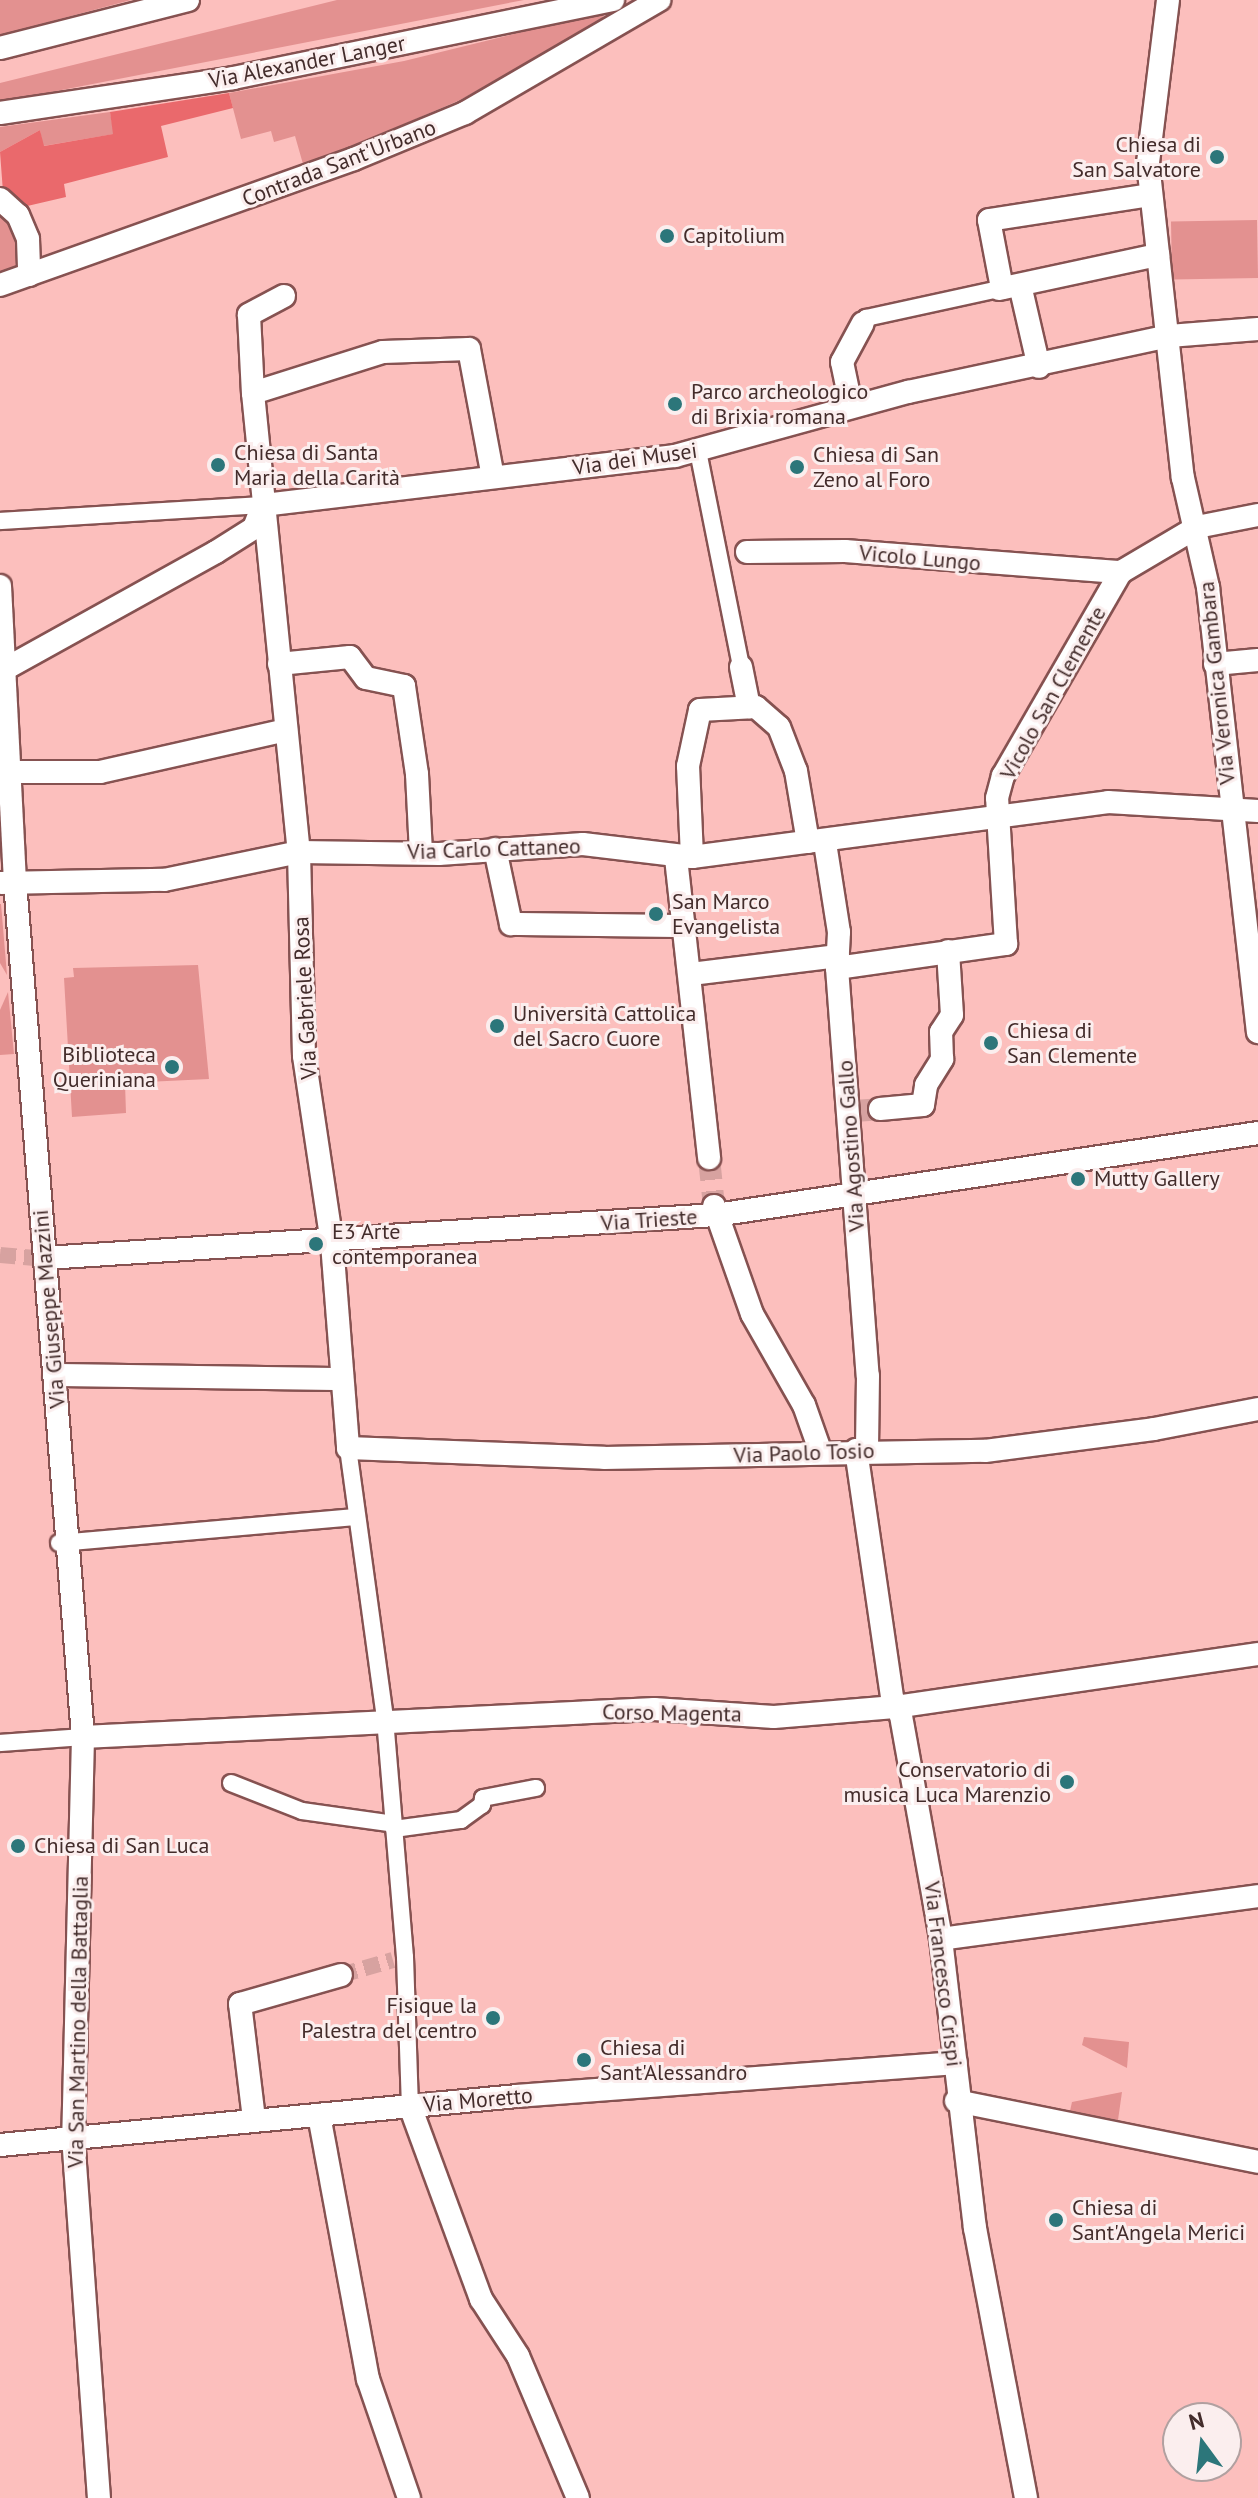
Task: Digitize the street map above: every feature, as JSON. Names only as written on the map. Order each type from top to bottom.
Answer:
[{"type":"street","points":[[0,48],[188,0]]},
{"type":"street","name":"Via Alexander Langer","points":[[0,113],[233,78],[613,0]]},
{"type":"street","name":"Contrada Sant'Urbano","points":[[0,285],[354,159],[465,113],[659,0]]},
{"type":"street","name":"Via Veronica Gambara","points":[[1168,0],[1148,163],[1183,478],[1197,527],[1258,1032]]},
{"type":"street","points":[[1039,367],[1007,287],[989,220],[1151,195]]},
{"type":"street","points":[[0,199],[18,215],[28,239],[29,275]]},
{"type":"street","points":[[851,405],[842,362],[866,318],[1158,255]]},
{"type":"street","name":"Via Gabriele Rosa","points":[[284,296],[249,315],[253,393],[299,852],[304,1056],[332,1243],[340,1379],[385,1719],[410,2106]]},
{"type":"street","name":"Via dei Musei","points":[[0,521],[263,505],[698,451],[851,405],[1039,367],[1169,336],[1258,329]]},
{"type":"street","points":[[253,393],[383,352],[469,349],[493,477]]},
{"type":"street","points":[[698,451],[749,707],[700,710],[695,717],[687,787],[685,926],[709,1158]]},
{"type":"street","points":[[5,669],[254,528],[263,505]]},
{"type":"street","name":"Vicolo San Clemente","points":[[691,974],[1006,944],[997,806],[1003,776],[1121,572],[1197,527],[1258,515]]},
{"type":"street","name":"Vicolo Lungo","points":[[719,554],[845,551],[1121,572]]},
{"type":"street","name":"Via Giuseppe Mazzini","points":[[0,586],[9,772],[8,882],[40,1258],[54,1375],[63,1543],[83,1737]]},
{"type":"street","points":[[279,664],[350,657],[366,678],[404,686],[417,774],[421,852]]},
{"type":"street","points":[[1215,664],[1258,660]]},
{"type":"street","name":"Via Agostino Gallo","points":[[749,707],[756,707],[779,727],[796,771],[817,842],[838,962],[868,1376],[862,1450]]},
{"type":"street","points":[[9,772],[100,772],[286,730]]},
{"type":"street","name":"Via Carlo Cattaneo","points":[[8,882],[164,880],[299,852],[421,852],[583,844],[684,858],[817,842],[997,806],[1108,802],[1258,811]]},
{"type":"street","points":[[495,849],[511,924],[685,926]]},
{"type":"street","points":[[880,1109],[923,1105],[926,1085],[942,1059],[941,1032],[952,1015],[948,951]]},
{"type":"street","name":"Via Trieste","points":[[40,1258],[332,1243],[715,1211],[855,1196],[1258,1133]]},
{"type":"street","points":[[715,1211],[752,1314],[804,1405],[821,1453]]},
{"type":"street","points":[[54,1375],[340,1379]]},
{"type":"street","name":"Via Paolo Tosio","points":[[348,1448],[604,1458],[862,1450],[985,1451],[1258,1409]]},
{"type":"street","name":"Via Francesco Crispi","points":[[862,1450],[895,1707],[922,1819],[941,1939],[959,2025],[956,2101],[1026,2498]]},
{"type":"street","points":[[63,1543],[356,1517]]},
{"type":"street","name":"Corso Magenta","points":[[83,1737],[385,1719],[654,1709],[774,1717],[895,1707],[1258,1654]]},
{"type":"street","points":[[0,1743],[83,1737]]},
{"type":"street","name":"Via San Martino della Battaglia","points":[[83,1737],[73,2136],[99,2498]]},
{"type":"street","points":[[231,1783],[302,1811],[394,1826],[461,1820],[482,1805],[483,1798],[536,1788]]},
{"type":"street","points":[[941,1939],[1258,1896]]},
{"type":"street","points":[[254,2119],[240,2004],[341,1975]]},
{"type":"street","name":"Via Moretto","points":[[0,2145],[254,2119],[939,2060],[956,2063]]},
{"type":"street","points":[[956,2101],[1258,2162]]},
{"type":"street","points":[[410,2106],[481,2299],[518,2356],[578,2498]]},
{"type":"street","points":[[319,2115],[368,2379],[409,2498]]},
{"type":"shaded area","points":[[0,0],[131,0],[0,35]]},
{"type":"shaded area","points":[[337,0],[524,0],[0,102],[0,83]]},
{"type":"shaded area","points":[[607,11],[597,24],[460,100],[346,149],[303,164],[295,136],[274,142],[271,131],[241,139],[229,93],[404,61]]},
{"type":"shaded area","points":[[229,93],[233,108],[161,126],[168,157],[64,184],[66,197],[23,207],[3,192],[0,152],[40,130],[44,146],[113,134],[110,112]]},
{"type":"shaded area","points":[[110,112],[114,134],[43,146],[40,130],[0,152],[0,127]]},
{"type":"shaded area","points":[[0,205],[23,239],[19,267],[0,275]]},
{"type":"shaded area","points":[[1257,220],[1258,278],[1172,279],[1171,222]]},
{"type":"shaded area","points":[[1,904],[7,975],[0,963]]},
{"type":"shaded area","points":[[198,965],[209,1079],[125,1083],[126,1113],[72,1117],[64,978],[74,977],[73,968]]},
{"type":"shaded area","points":[[8,992],[14,1054],[0,1055],[0,1010]]},
{"type":"shaded area","points":[[1084,2037],[1129,2042],[1127,2068],[1082,2045]]},
{"type":"shaded area","points":[[1122,2092],[1118,2120],[1070,2111],[1072,2102]]},
{"type":"tunnel","points":[[854,1111],[880,1109]]},
{"type":"tunnel","points":[[709,1158],[714,1206]]},
{"type":"tunnel","points":[[0,1255],[35,1258]]},
{"type":"tunnel","points":[[341,1975],[393,1960]]},
{"type":"place","name":"Chiesa di San Salvatore","points":[[1217,157]]},
{"type":"place","name":"Capitolium","points":[[667,236]]},
{"type":"place","name":"Parco archeologico di Brixia romana","points":[[675,404]]},
{"type":"place","name":"Chiesa di Santa Maria della Carità","points":[[218,465]]},
{"type":"place","name":"Chiesa di San Zeno al Foro","points":[[797,467]]},
{"type":"place","name":"San Marco Evangelista","points":[[656,914]]},
{"type":"place","name":"Università Cattolica del Sacro Cuore","points":[[497,1026]]},
{"type":"place","name":"Chiesa di San Clemente","points":[[991,1043]]},
{"type":"place","name":"Biblioteca Queriniana","points":[[172,1067]]},
{"type":"place","name":"Mutty Gallery","points":[[1078,1179]]},
{"type":"place","name":"E3 Arte contemporanea","points":[[316,1244]]},
{"type":"place","name":"Conservatorio di musica Luca Marenzio","points":[[1067,1782]]},
{"type":"place","name":"Chiesa di San Luca","points":[[18,1846]]},
{"type":"place","name":"Fisique la Palestra del centro","points":[[493,2018]]},
{"type":"place","name":"Chiesa di Sant'Alessandro","points":[[584,2060]]},
{"type":"place","name":"Chiesa di Sant'Angela Merici","points":[[1056,2220]]}]
